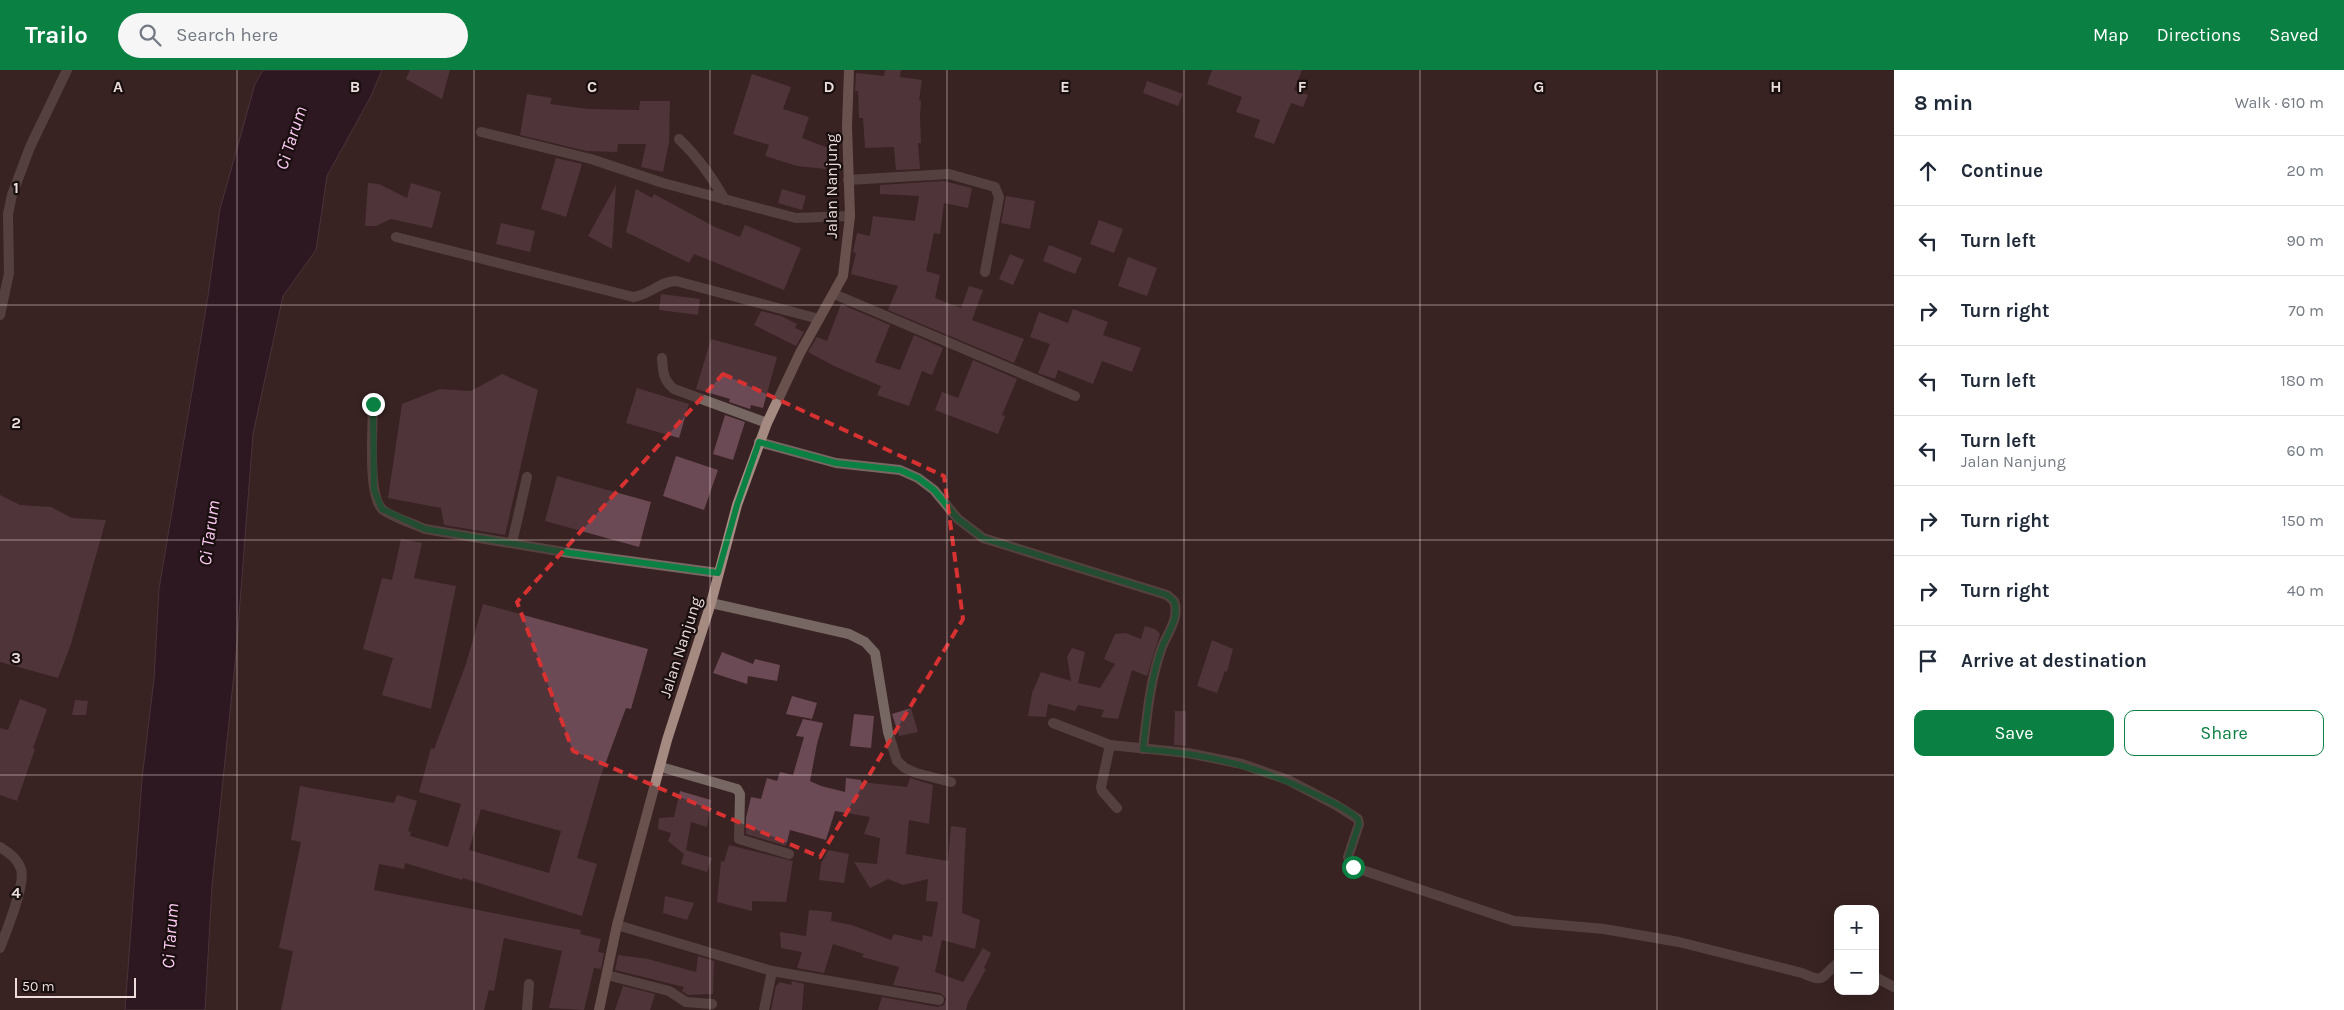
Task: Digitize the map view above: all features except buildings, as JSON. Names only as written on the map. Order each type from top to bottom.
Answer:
[{"type":"main road","name":"Jalan Nanjung","points":[[599,1010],[617,925],[683,685],[711,602],[737,505],[767,423],[800,353],[843,276],[850,216],[847,126],[849,70]]},
{"type":"street","points":[[0,315],[9,273],[8,214],[12,195],[30,147],[67,70]]},
{"type":"street","points":[[481,132],[591,158],[663,183],[796,218],[850,216]]},
{"type":"street","points":[[679,139],[713,178],[724,200]]},
{"type":"street","points":[[848,180],[949,174],[995,187],[1000,197],[985,272]]},
{"type":"street","points":[[396,237],[633,297],[649,293],[664,282],[676,282],[819,319]]},
{"type":"street","points":[[834,294],[1075,396]]},
{"type":"street","points":[[662,358],[663,376],[674,389],[767,423]]},
{"type":"street","points":[[373,404],[374,490],[382,509],[425,529],[718,573]]},
{"type":"street","points":[[759,442],[836,463],[900,470],[918,478],[934,490],[958,519],[983,538],[1167,595],[1174,601],[1176,616],[1162,648],[1153,678],[1143,749]]},
{"type":"street","points":[[512,543],[527,477]]},
{"type":"street","points":[[711,602],[849,634],[865,642],[875,653],[888,732],[897,761],[916,774],[951,782]]},
{"type":"street","points":[[1053,723],[1110,745],[1188,752],[1242,764],[1288,780],[1336,805],[1358,819],[1359,824],[1348,857],[1353,867],[1514,921],[1604,929],[1679,942],[1802,973],[1817,979],[1822,978],[1834,967]]},
{"type":"street","points":[[1110,745],[1101,787],[1102,791],[1118,808]]},
{"type":"street","points":[[661,767],[737,789],[740,794],[739,839],[790,854]]},
{"type":"street","points":[[0,847],[13,855],[22,871],[19,894],[0,948]]},
{"type":"street","points":[[617,925],[772,971],[939,1000]]},
{"type":"street","points":[[764,1010],[772,971]]},
{"type":"street","points":[[607,974],[669,991],[686,1002],[712,1004]]},
{"type":"street","points":[[1879,979],[1894,987]]},
{"type":"street","points":[[527,1010],[529,984]]},
{"type":"highlighted area","points":[[723,374],[944,476],[963,619],[820,857],[573,751],[517,602]]},
{"type":"water","name":"Ci Tarum","points":[[263,70],[382,70],[370,98],[327,176],[316,250],[283,296],[253,434],[236,654],[212,886],[205,1010],[125,1010],[142,779],[154,679],[159,589],[208,296],[220,209],[255,84]]},
{"type":"route","points":[[373,404],[374,490],[376,500],[382,509],[425,529],[570,553],[663,564],[718,573],[737,505],[759,442],[836,463],[900,470],[918,478],[934,490],[958,519],[983,538],[1167,595],[1174,601],[1176,616],[1162,648],[1153,678],[1143,749],[1188,752],[1242,764],[1288,780],[1354,815],[1358,819],[1359,824],[1348,857],[1353,867]]}]
